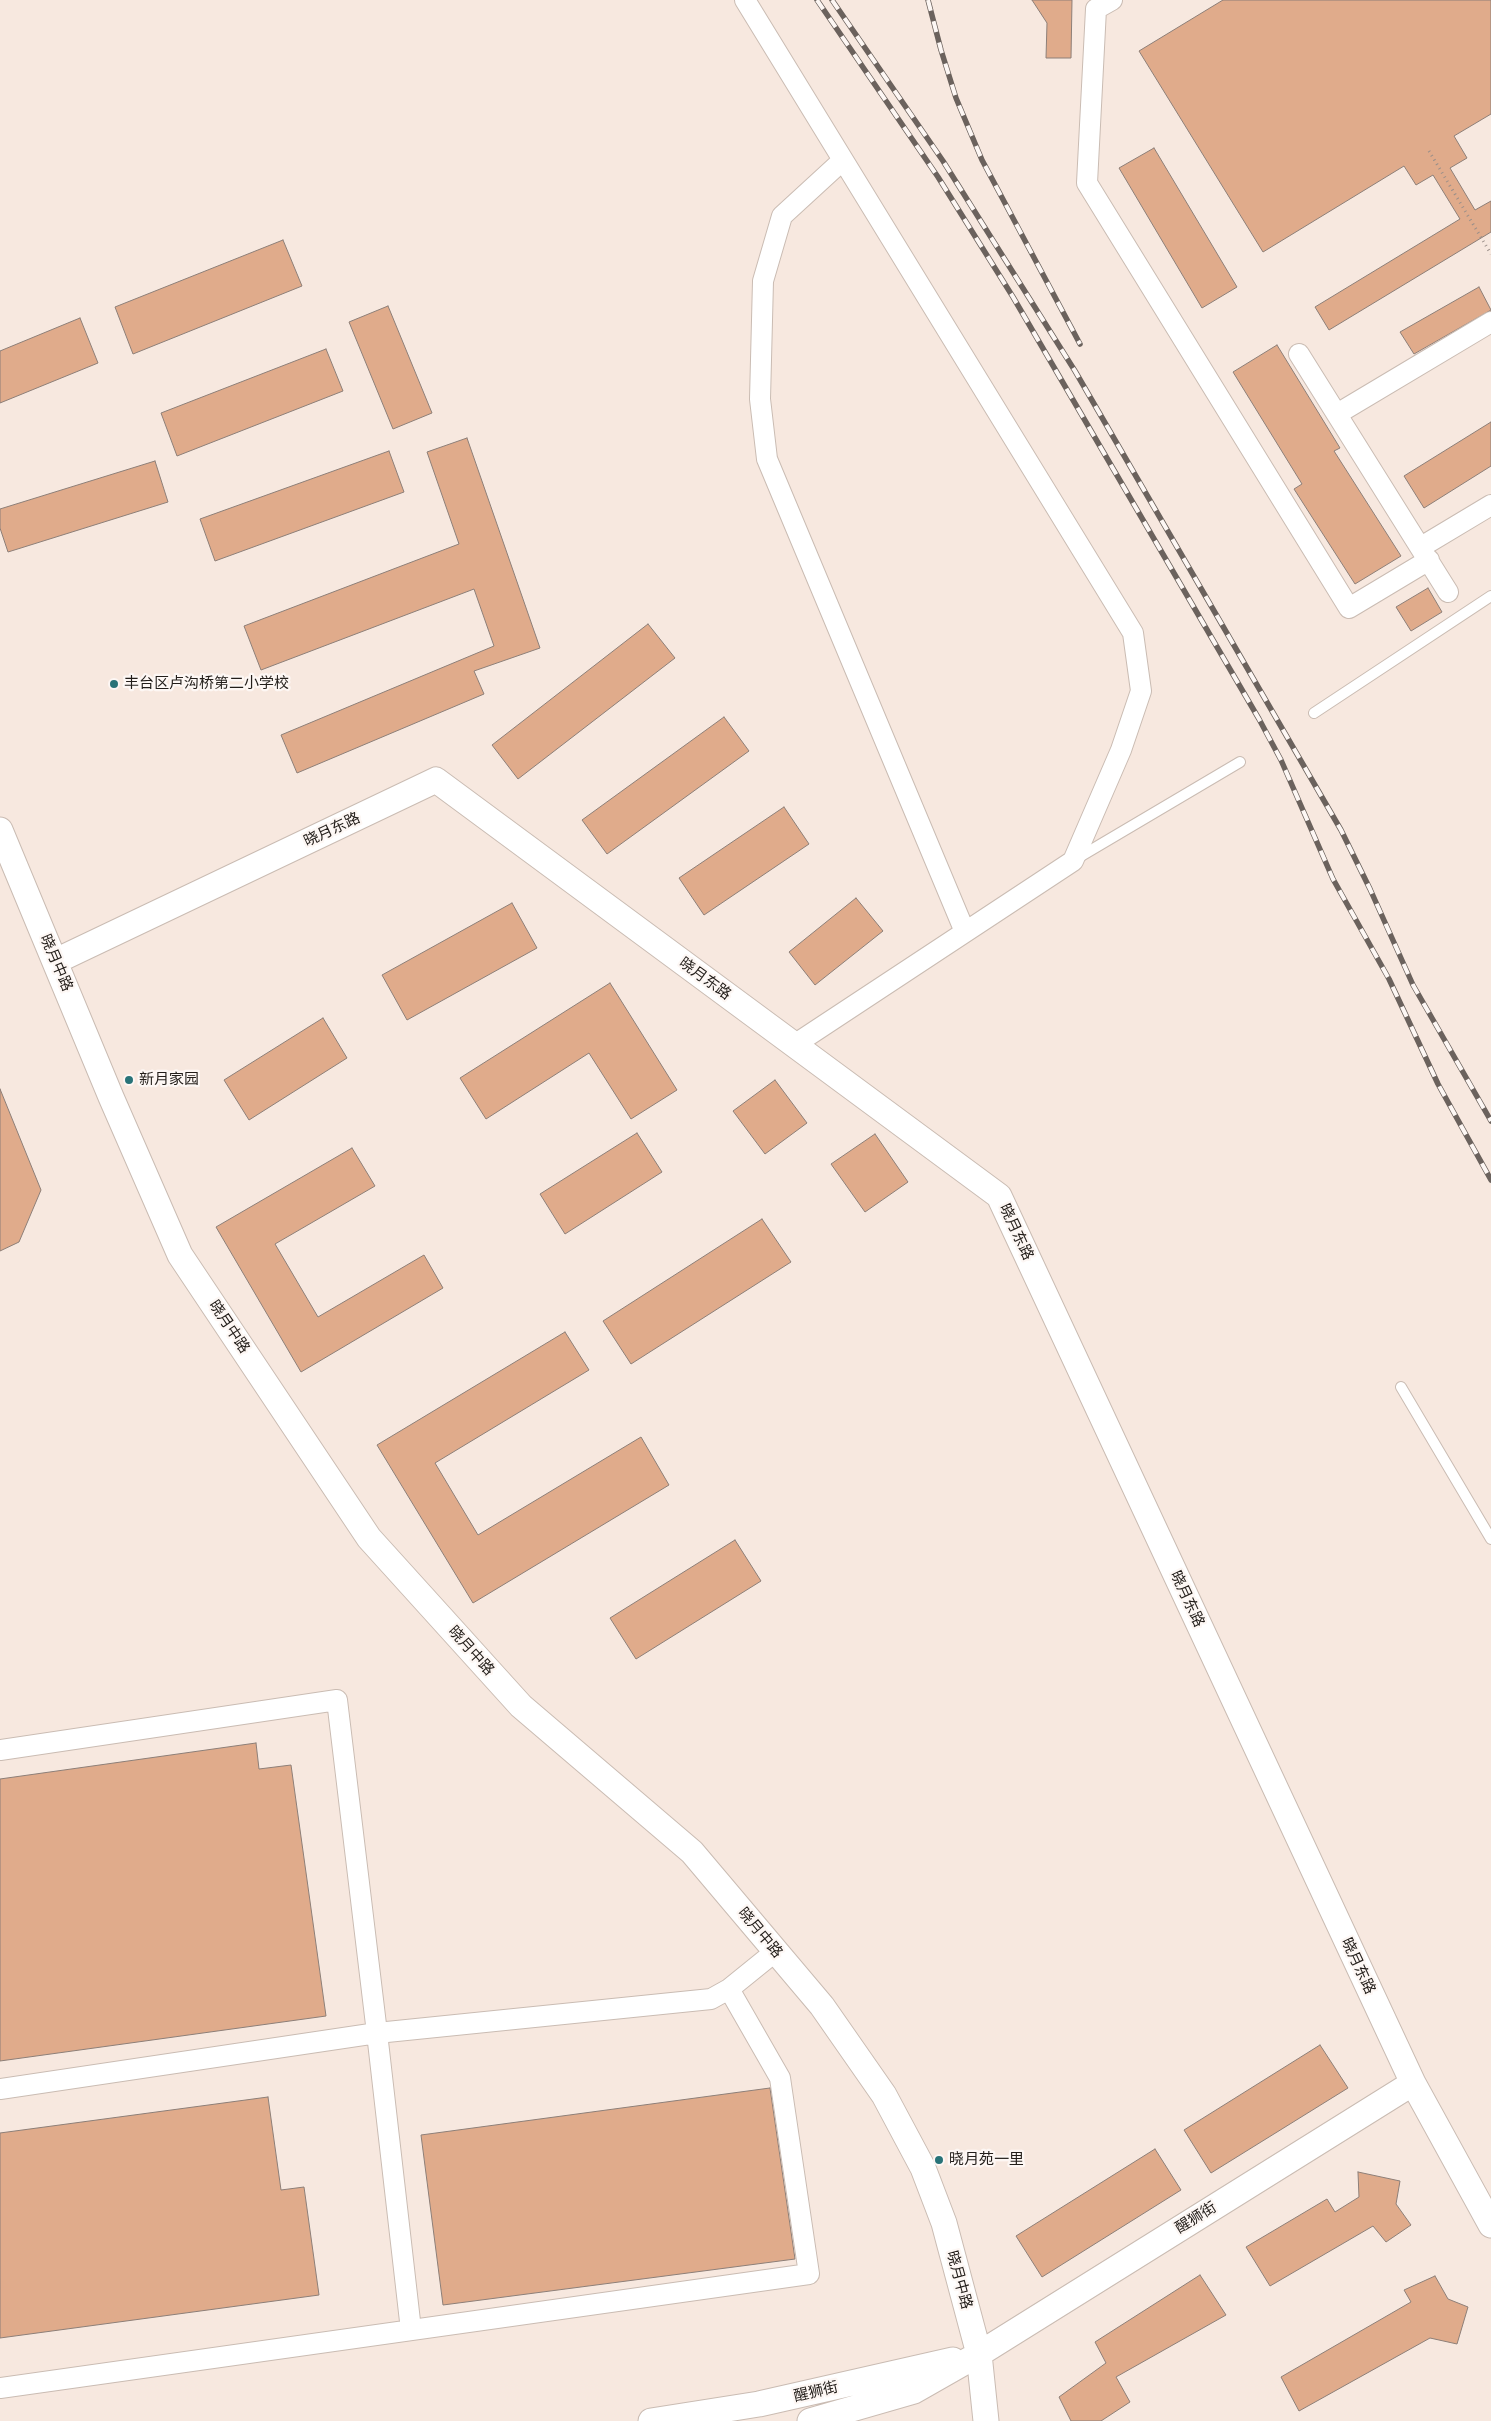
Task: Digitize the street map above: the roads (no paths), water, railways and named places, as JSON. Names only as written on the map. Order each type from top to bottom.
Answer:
[{"type":"street","points":[[745,0],[1133,633],[1141,691],[1121,750],[1073,861],[794,1045]]},
{"type":"street","points":[[1112,0],[1096,9],[1087,184],[1349,608],[1491,505]]},
{"type":"street","points":[[843,160],[782,216],[763,281],[760,399],[768,459],[965,932]]},
{"type":"street","points":[[1337,414],[1491,322]]},
{"type":"street","points":[[1299,354],[1448,592]]},
{"type":"street","name":"晓月东路","points":[[56,961],[436,780],[999,1196],[1413,2083],[1491,2225]]},
{"type":"street","name":"晓月中路","points":[[0,830],[111,1097],[180,1256],[369,1538],[521,1706],[692,1852],[822,2006],[884,2095],[923,2168],[944,2223],[979,2354],[986,2421]]},
{"type":"street","points":[[0,1750],[337,1700],[412,2330]]},
{"type":"street","points":[[0,2089],[377,2033],[711,1999],[730,1989],[776,1951]]},
{"type":"street","points":[[0,2388],[809,2274],[780,2078],[730,1989]]},
{"type":"street","name":"醒狮街","points":[[810,2421],[914,2391],[979,2354],[1413,2083]]},
{"type":"street","name":"醒狮街","points":[[651,2421],[758,2404],[979,2354]]},
{"type":"lane","points":[[1314,713],[1491,596]]},
{"type":"lane","points":[[1073,861],[1240,762]]},
{"type":"lane","points":[[1401,1387],[1491,1539]]},
{"type":"railway","points":[[817,0],[938,177],[1013,297],[1259,719],[1281,760],[1333,879],[1389,979],[1438,1084],[1491,1180]]},
{"type":"railway","points":[[832,0],[943,161],[1075,371],[1341,830],[1413,985],[1491,1121]]},
{"type":"railway","points":[[928,0],[956,98],[982,160],[1080,344]]},
{"type":"place","name":"丰台区卢沟桥第二小学校","points":[[114,684]]},
{"type":"place","name":"新月家园","points":[[129,1080]]},
{"type":"place","name":"晓月苑一里","points":[[939,2160]]}]
